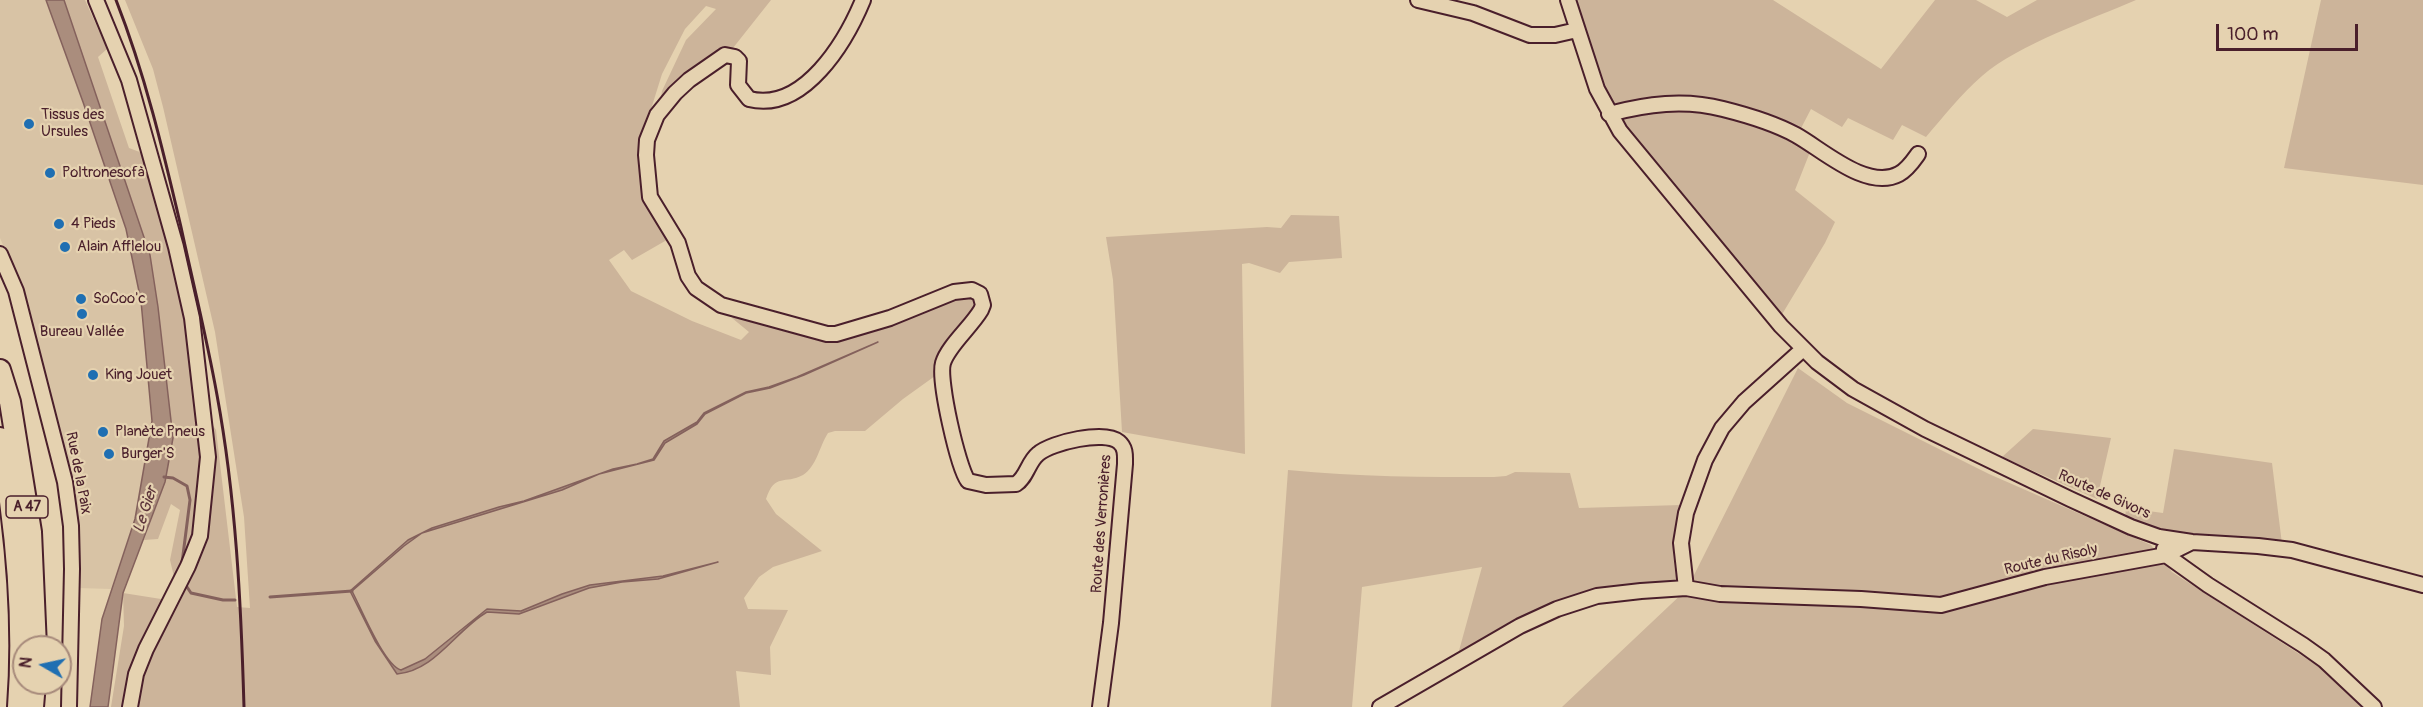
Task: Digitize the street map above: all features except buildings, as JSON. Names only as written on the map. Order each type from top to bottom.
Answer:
[{"type":"highway","name":"A 47","points":[[0,370],[10,402],[31,532],[35,635]]},
{"type":"highway","name":"A 47","points":[[0,438],[14,528],[18,578],[20,632],[18,707]]},
{"type":"street","points":[[96,0],[129,80],[176,247],[192,318],[208,457],[200,536],[188,566],[146,649],[136,674],[130,707]]},
{"type":"street","name":"Route des Verronières","points":[[862,0],[842,45],[815,75],[795,92],[766,101],[749,99],[738,85],[739,61],[725,55],[689,80],[659,112],[651,129],[646,155],[650,197],[678,243],[692,283],[704,295],[722,305],[811,331],[836,334],[890,318],[954,292],[972,290],[980,294],[981,310],[945,359],[942,369],[942,384],[951,427],[968,481],[986,485],[1016,484],[1023,477],[1033,458],[1049,446],[1059,442],[1087,439],[1111,438],[1118,441],[1125,451],[1125,464],[1111,623],[1100,707]]},
{"type":"street","points":[[1418,0],[1473,13],[1530,35],[1543,36],[1577,30]]},
{"type":"street","name":"Route de Givors","points":[[1568,0],[1597,89],[1609,114],[1646,164],[1736,272],[1803,349],[1833,376],[1875,403],[2070,500],[2158,537],[2292,550],[2423,585]]},
{"type":"street","points":[[1609,114],[1672,102],[1722,108],[1794,134],[1857,173],[1876,177],[1898,175],[1918,154]]},
{"type":"street","name":"Rue de la Paix","points":[[0,254],[19,302],[65,483],[71,526],[72,569],[69,707]]},
{"type":"street","points":[[1380,707],[1478,648],[1557,609],[1596,596],[1686,588],[1681,543],[1686,513],[1705,460],[1722,428],[1744,402],[1803,349]]},
{"type":"street","points":[[2158,537],[2166,555],[2324,660],[2374,707]]},
{"type":"street","name":"Route du Risoly","points":[[1686,588],[1720,594],[1871,599],[1941,604],[2045,577],[2166,555],[2192,542]]},
{"type":"shaded area","points":[[0,0],[46,0],[126,229],[141,301],[152,421],[135,519],[111,589],[78,588],[78,512],[28,302],[0,238]]},
{"type":"shaded area","points":[[64,0],[85,0],[107,49],[98,57],[129,148],[145,154],[181,283],[198,403],[216,430],[237,607],[250,608],[244,517],[215,332],[153,69],[125,0],[771,0],[733,48],[664,101],[661,97],[662,91],[686,40],[716,9],[706,6],[685,29],[662,74],[647,122],[642,178],[672,237],[632,260],[624,250],[609,260],[631,291],[692,321],[741,340],[749,332],[732,318],[734,315],[827,338],[956,295],[970,294],[975,298],[976,308],[941,354],[935,376],[865,431],[828,433],[808,471],[797,478],[777,482],[769,491],[766,499],[776,514],[822,551],[773,567],[759,577],[744,598],[748,609],[788,610],[770,647],[771,675],[736,671],[740,707],[111,707],[124,626],[123,593],[180,602],[170,560],[180,510],[171,504],[158,539],[144,540],[165,482],[173,438],[158,307],[150,255]]},
{"type":"shaded area","points":[[1575,0],[1773,0],[1881,69],[1935,0],[1976,0],[2007,17],[2037,0],[2136,0],[2015,53],[1974,83],[1926,137],[1902,125],[1893,140],[1848,118],[1842,127],[1811,109],[1798,134],[1757,115],[1612,103]]},
{"type":"shaded area","points":[[2321,0],[2423,0],[2423,185],[2284,168]]},
{"type":"shaded area","points":[[1649,109],[1707,110],[1783,136],[1810,152],[1795,190],[1835,222],[1781,316],[1626,126],[1623,118]]},
{"type":"shaded area","points":[[1291,215],[1339,216],[1342,258],[1289,262],[1280,273],[1249,263],[1242,264],[1245,454],[1122,432],[1113,280],[1106,237],[1281,228]]},
{"type":"shaded area","points":[[1798,368],[1847,403],[1989,474],[2151,545],[2172,572],[2318,666],[2361,707],[1562,707],[1687,589]]},
{"type":"shaded area","points":[[2033,429],[2111,438],[2097,499],[2002,457]]},
{"type":"shaded area","points":[[2174,449],[2272,463],[2282,544],[2191,537],[2161,532],[2125,520],[2126,508],[2163,513]]},
{"type":"shaded area","points":[[1288,470],[1417,477],[1494,477],[1506,476],[1515,472],[1570,473],[1579,508],[1681,505],[1673,543],[1677,581],[1672,584],[1608,590],[1457,658],[1482,567],[1362,587],[1352,707],[1271,707]]},
{"type":"water","name":"Le Gier","points":[[46,0],[64,0],[150,255],[173,438],[165,482],[123,593],[108,707],[90,707],[102,619],[135,519],[152,421],[141,301],[126,229]]},
{"type":"water","points":[[878,342],[804,375],[770,388],[746,393],[705,414],[697,424],[665,443],[654,460],[599,474],[653,459],[664,441],[697,422],[704,413],[746,392],[797,377]]},
{"type":"water","points":[[599,474],[562,490],[422,533],[524,501]]},
{"type":"water","points":[[422,533],[352,591],[380,647],[394,666],[401,670],[425,659],[487,609],[521,611],[590,585],[663,576],[718,562],[658,579],[589,588],[519,614],[487,612],[423,666],[397,674],[375,641],[350,591],[408,540]]},
{"type":"waterway","points":[[164,477],[173,478],[187,486],[190,500],[182,563]]},
{"type":"waterway","points":[[185,584],[191,593],[223,600],[235,600]]},
{"type":"waterway","points":[[270,597],[352,591]]},
{"type":"railway","points":[[116,0],[145,84],[160,141],[217,395],[229,473],[236,551],[244,707]]},
{"type":"place","name":"Tissus des Ursules","points":[[29,124]]},
{"type":"place","name":"Poltronesofà","points":[[50,173]]},
{"type":"place","name":"4 Pieds","points":[[59,224]]},
{"type":"place","name":"Alain Afflelou","points":[[65,247]]},
{"type":"place","name":"SoCoo'c","points":[[81,299]]},
{"type":"place","name":"Bureau Vallée","points":[[82,314]]},
{"type":"place","name":"King Jouet","points":[[93,375]]},
{"type":"place","name":"Planète Pneus","points":[[103,432]]},
{"type":"place","name":"Burger'S","points":[[109,454]]}]
